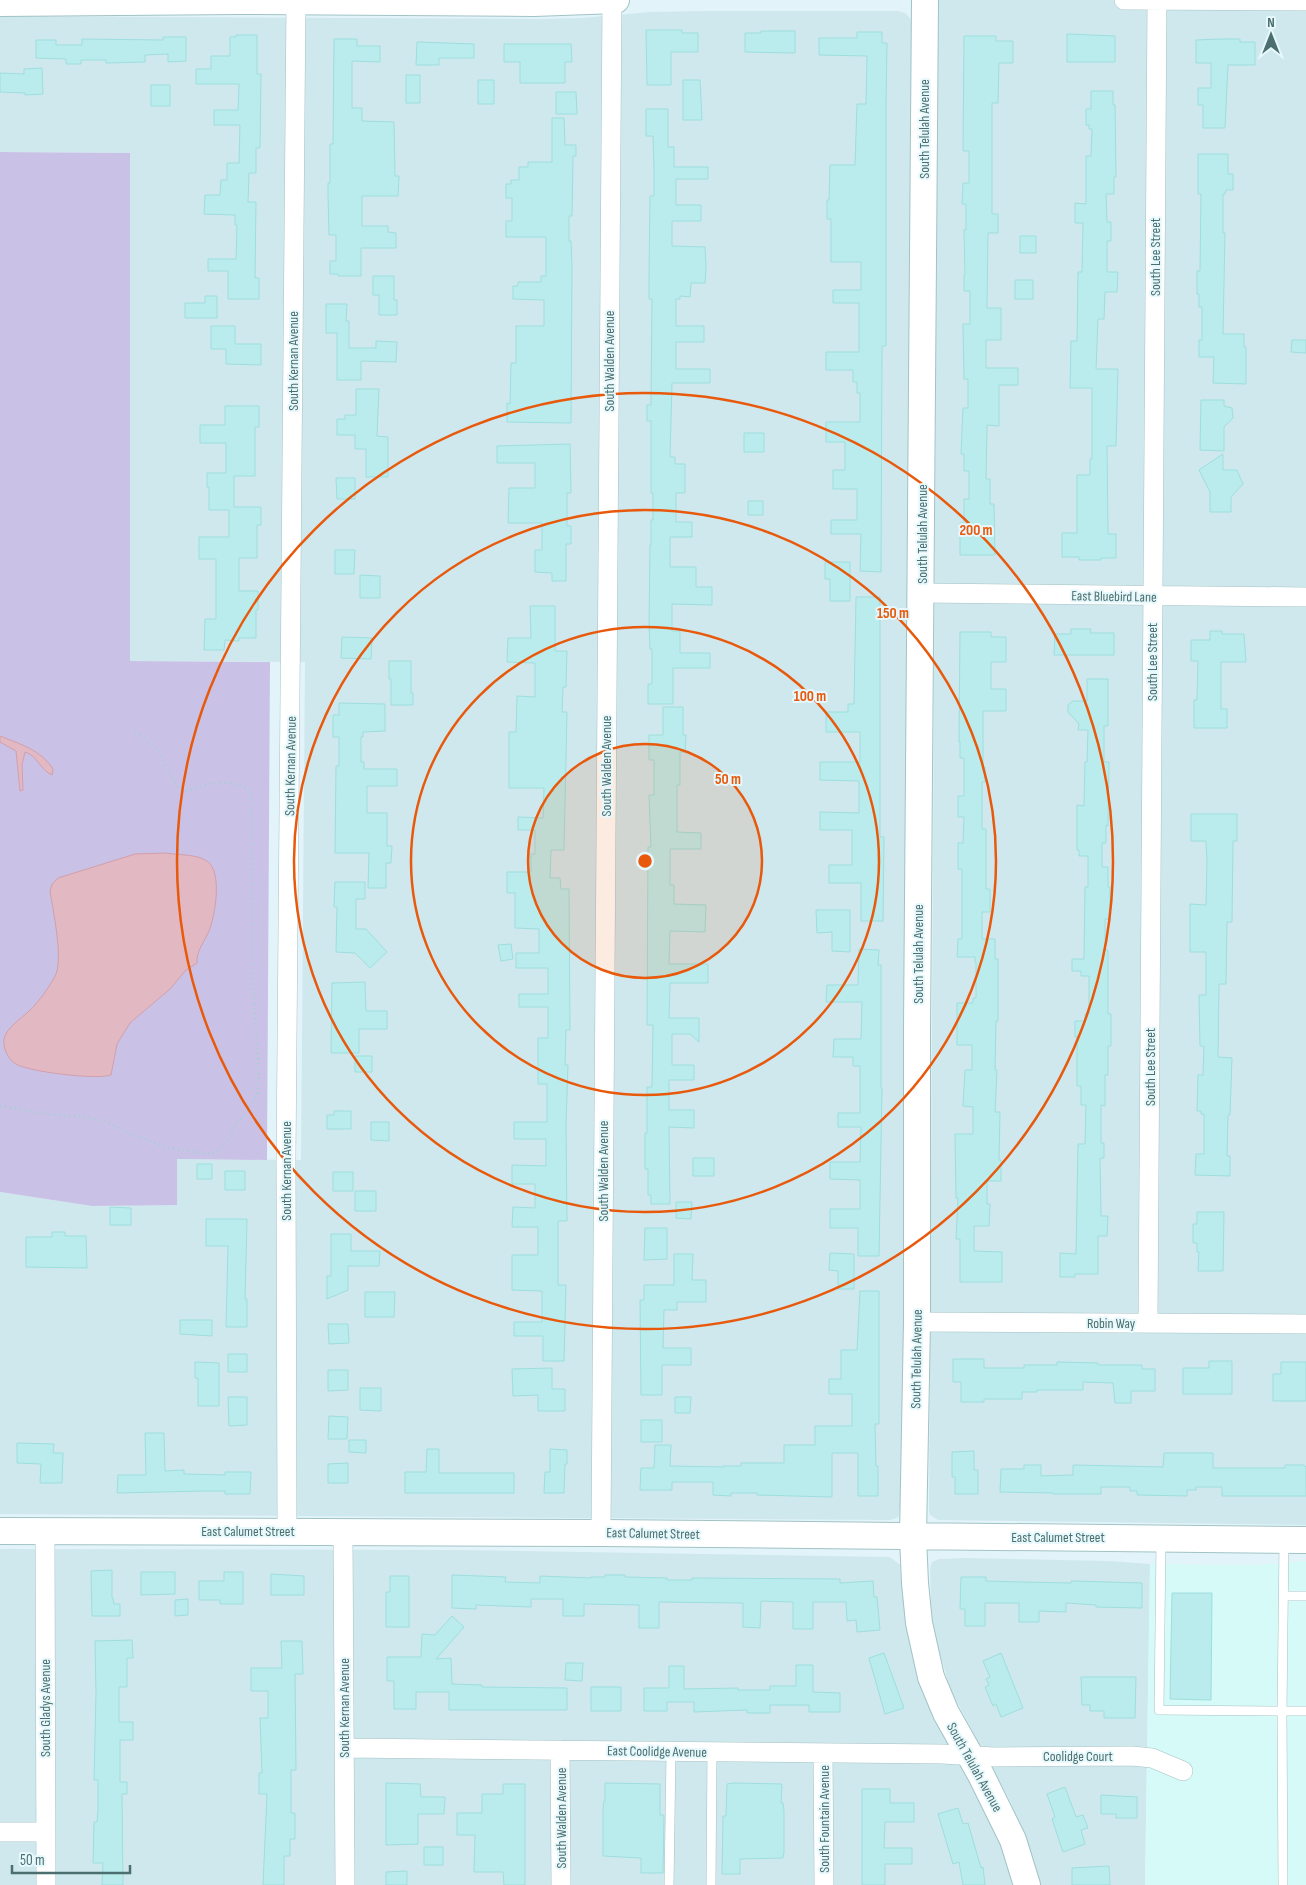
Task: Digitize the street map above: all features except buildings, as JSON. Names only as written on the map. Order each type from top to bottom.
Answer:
[{"type":"street","points":[[0,3],[256,0],[552,2],[613,0]]},
{"type":"street","name":"South Walden Avenue","points":[[601,1533],[613,0]]},
{"type":"street","name":"South Telulah Avenue","points":[[925,0],[914,1537],[917,1604],[928,1664],[946,1713],[996,1803],[1013,1840],[1027,1885]]},
{"type":"street","points":[[1124,0],[1306,1]]},
{"type":"street","name":"South Lee Street","points":[[1148,1323],[1157,0]]},
{"type":"street","name":"South Kernan Avenue","points":[[287,1531],[286,1139],[296,1]]},
{"type":"street","name":"East Bluebird Lane","points":[[922,593],[1306,596]]},
{"type":"street","name":"Robin Way","points":[[917,1322],[1306,1324]]},
{"type":"street","name":"East Calumet Street","points":[[0,1531],[601,1533],[1295,1540]]},
{"type":"street","name":"South Gladys Avenue","points":[[45,1531],[46,1885]]},
{"type":"street","name":"South Kernan Avenue","points":[[343,1532],[345,1885]]},
{"type":"street","name":"East Coolidge Avenue","points":[[344,1748],[969,1755]]},
{"type":"street","name":"South Walden Avenue","points":[[560,1750],[561,1885]]},
{"type":"street","name":"South Fountain Avenue","points":[[823,1754],[824,1885]]},
{"type":"street","name":"Coolidge Court","points":[[969,1755],[1152,1758],[1183,1771]]},
{"type":"street","points":[[0,1832],[46,1832]]},
{"type":"lane","points":[[1160,1538],[1159,1710],[1306,1711]]},
{"type":"lane","points":[[1283,1885],[1282,1711],[1284,1596],[1295,1540]]},
{"type":"lane","points":[[1284,1596],[1306,1596]]},
{"type":"lane","points":[[670,1885],[671,1752]]},
{"type":"lane","points":[[711,1885],[712,1752]]},
{"type":"path","points":[[0,1106],[53,1115],[82,1116],[104,1121],[169,1148],[208,1154],[216,1152],[228,1139],[236,1125],[252,1105],[258,1091],[258,1056],[252,966],[252,833],[251,796],[249,789],[243,785],[218,782],[193,790],[185,791],[179,789],[158,749],[148,739],[134,732]]},
{"type":"shaded area","points":[[938,0],[1306,0],[1306,1525],[938,1520],[930,1515]]},
{"type":"shaded area","points":[[898,11],[905,13],[910,18],[912,25],[904,1375],[903,1471],[899,1516],[890,1520],[0,1514],[0,1192],[92,1206],[177,1204],[177,1159],[301,1160],[305,662],[130,661],[130,153],[0,152],[0,16],[540,19],[581,18],[651,12]]},
{"type":"shaded area","points":[[0,152],[130,153],[130,661],[270,662],[267,1160],[177,1159],[177,1205],[92,1206],[0,1192]]},
{"type":"shaded area","points":[[0,736],[36,752],[53,769],[52,775],[44,770],[33,756],[25,752],[22,765],[23,790],[20,791],[16,751],[0,742]]},
{"type":"shaded area","points":[[165,853],[203,859],[212,867],[215,874],[216,894],[213,915],[209,931],[199,951],[197,963],[186,970],[170,989],[130,1023],[117,1044],[111,1075],[62,1074],[33,1069],[14,1063],[7,1055],[5,1049],[5,1035],[40,999],[54,978],[58,966],[57,933],[50,891],[52,884],[58,878],[135,854]]},
{"type":"shaded area","points":[[0,1549],[458,1550],[890,1557],[900,1565],[912,1655],[932,1714],[987,1811],[1004,1850],[1015,1885],[0,1885]]},
{"type":"shaded area","points":[[939,1559],[1109,1561],[1150,1564],[1145,1885],[1041,1885],[1033,1857],[1010,1801],[951,1691],[932,1628],[930,1569],[932,1562]]},
{"type":"shaded area","points":[[1306,1561],[1306,1885],[1145,1885],[1150,1564],[1256,1565]]}]
